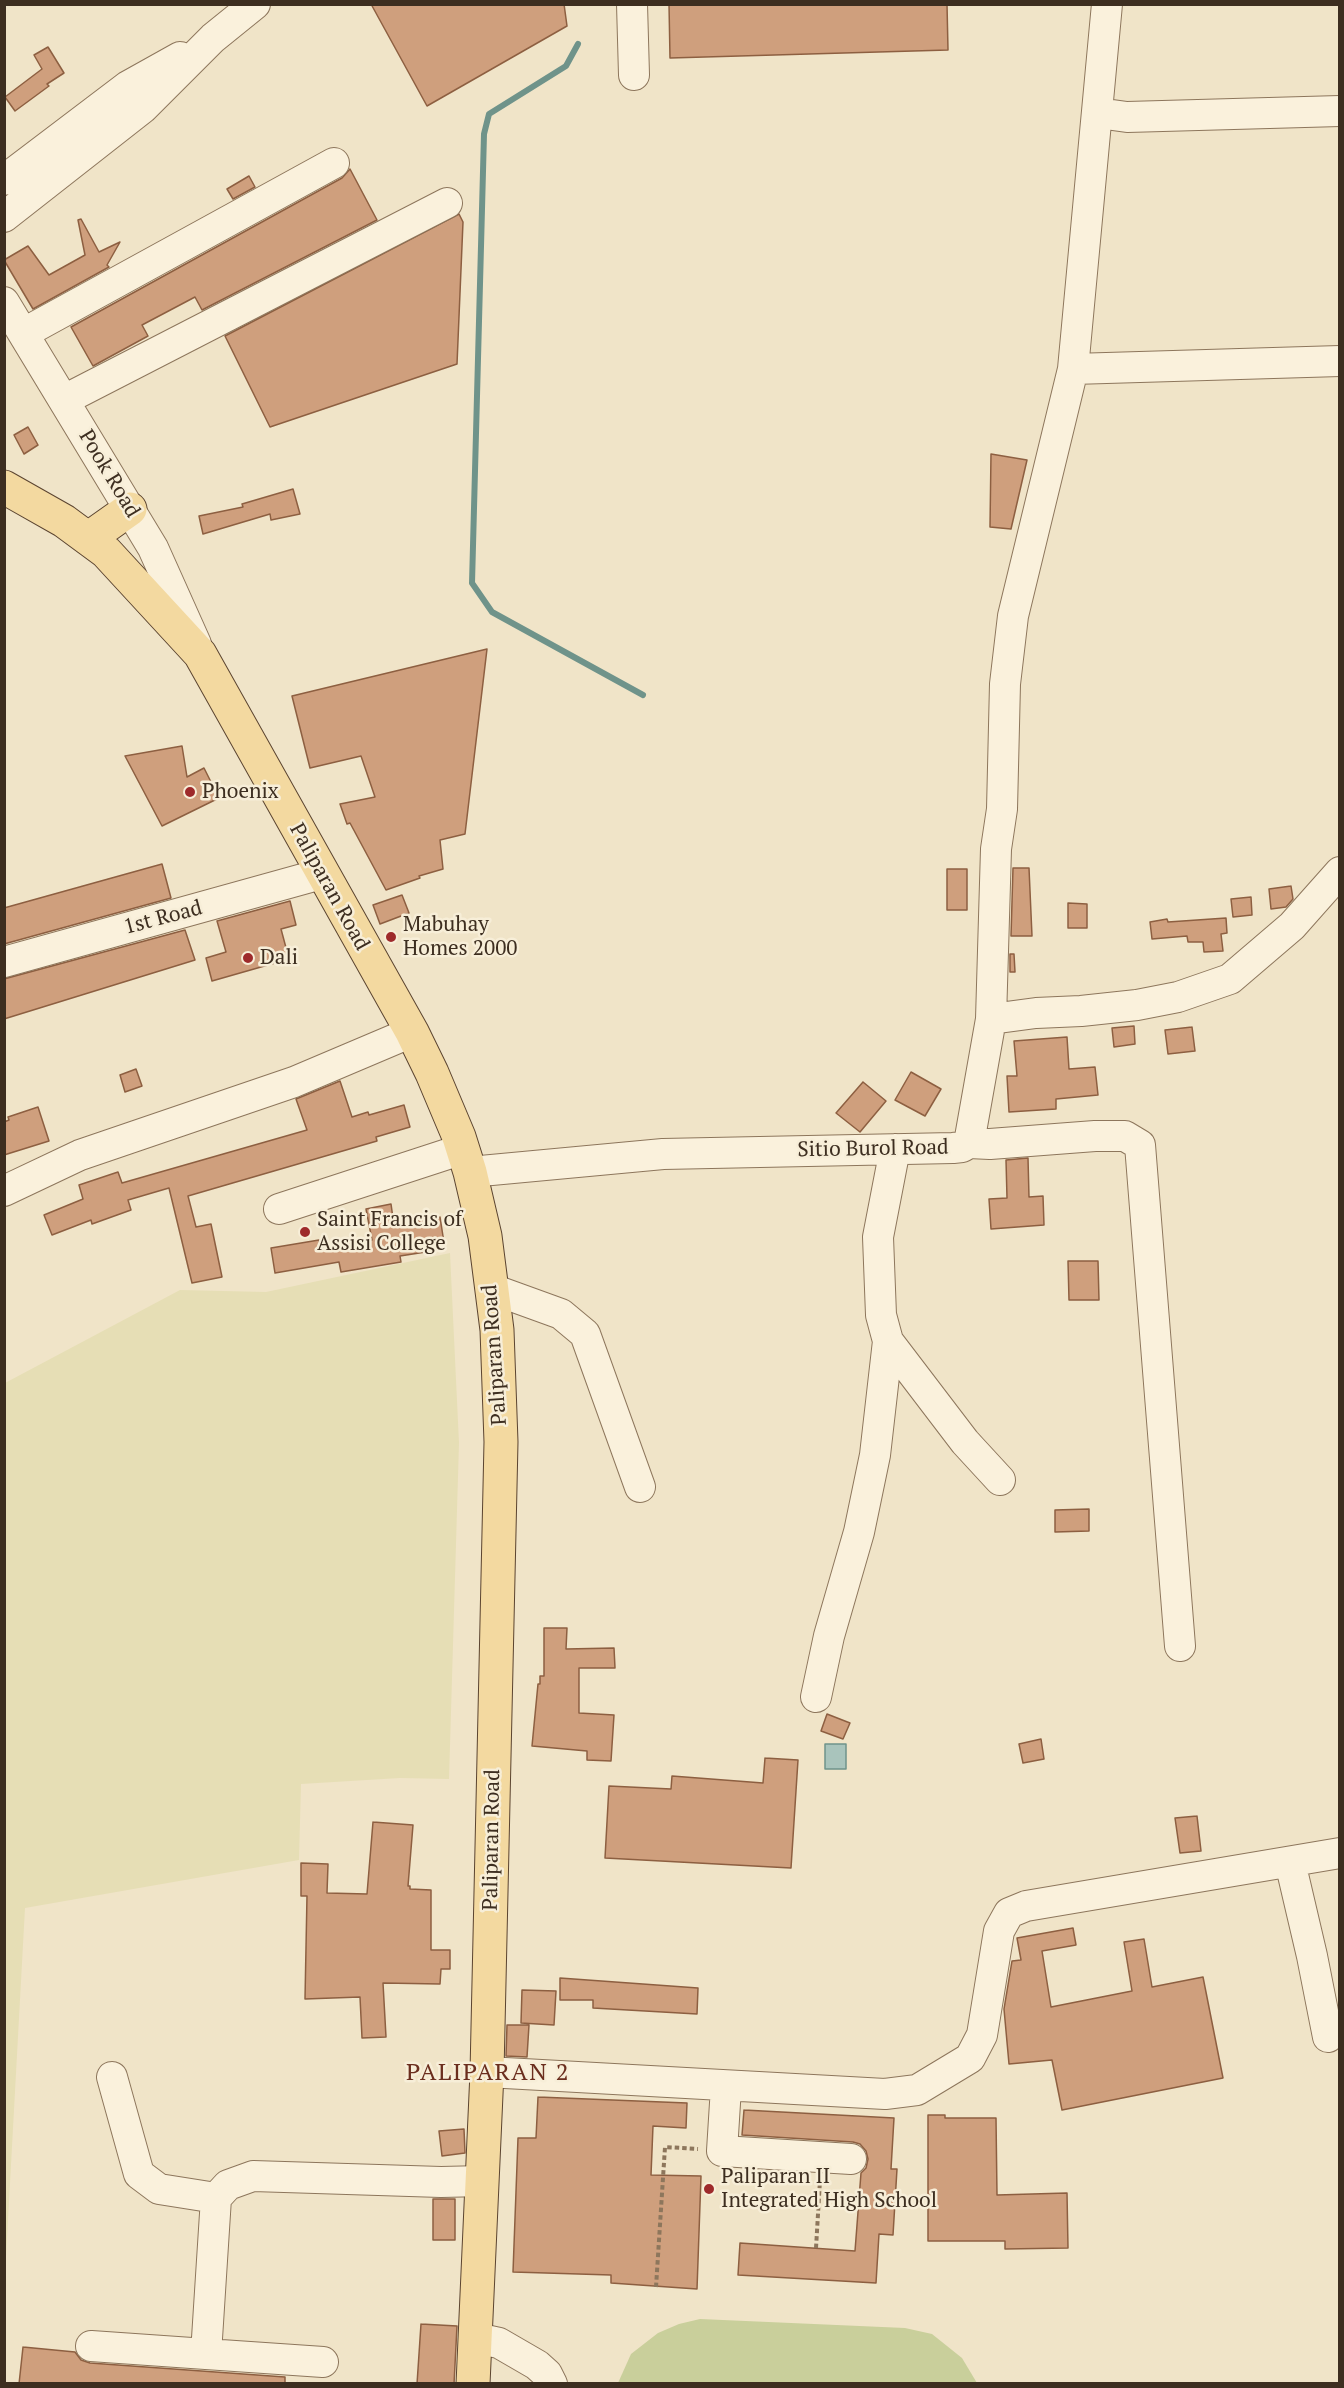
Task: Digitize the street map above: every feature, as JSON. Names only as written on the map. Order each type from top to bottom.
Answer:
[{"type":"main road","name":"Paliparan Road","points":[[4,487],[89,538],[106,552],[200,654],[321,874],[412,1032],[432,1073],[467,1160],[485,1236],[497,1330],[501,1442],[487,2072],[473,2384]]},
{"type":"main road","points":[[89,538],[130,509]]},
{"type":"street","points":[[4,217],[143,108],[213,38],[255,4]]},
{"type":"street","points":[[632,4],[634,75]]},
{"type":"street","name":"Sitio Burol Road","points":[[279,1209],[467,1160],[962,1148],[969,1143],[991,1019],[996,849],[1002,809],[1005,684],[1013,616],[1073,369],[1107,4]]},
{"type":"street","points":[[4,180],[128,86],[213,38]]},
{"type":"street","points":[[1098,113],[1127,117],[1340,111]]},
{"type":"street","points":[[24,333],[334,163]]},
{"type":"street","points":[[64,400],[447,203]]},
{"type":"street","name":"Pook Road","points":[[4,302],[153,548],[200,654]]},
{"type":"street","points":[[1073,369],[1340,361]]},
{"type":"street","points":[[991,1019],[1137,1005],[1178,997],[1230,979],[1292,926],[1340,872]]},
{"type":"street","name":"1st Road","points":[[4,962],[321,874]]},
{"type":"street","points":[[4,1191],[80,1155],[294,1082],[412,1032]]},
{"type":"street","points":[[969,1143],[990,1144],[1125,1136],[1140,1145],[1179,1646]]},
{"type":"street","points":[[816,1697],[829,1636],[859,1532],[875,1455],[888,1341],[881,1315],[878,1237],[895,1149]]},
{"type":"street","points":[[492,1289],[561,1314],[585,1334],[640,1487]]},
{"type":"street","points":[[888,1341],[965,1442],[1000,1480]]},
{"type":"street","points":[[487,2072],[885,2094],[917,2090],[970,2058],[982,2036],[999,1931],[1009,1913],[1026,1906],[1340,1853]]},
{"type":"street","points":[[1290,1862],[1328,2037]]},
{"type":"street","points":[[112,2077],[139,2175],[159,2189],[216,2198]]},
{"type":"street","points":[[726,2086],[722,2151],[836,2158]]},
{"type":"street","points":[[206,2354],[216,2198],[228,2185],[254,2176],[441,2182],[483,2181]]},
{"type":"street","points":[[476,2338],[499,2343],[537,2365],[547,2374],[552,2384]]},
{"type":"street","points":[[91,2346],[323,2362]]},
{"type":"path","points":[[656,2287],[665,2147],[722,2151]]},
{"type":"path","points":[[816,2248],[836,2158]]},
{"type":"shaded area","points":[[450,1253],[459,1443],[449,1779],[400,1778],[301,1784],[299,1860],[25,1908],[5,2275],[5,1383],[180,1290],[266,1292]]},
{"type":"green space","points":[[700,2319],[905,2328],[932,2334],[962,2358],[977,2383],[618,2383],[631,2354],[658,2333],[679,2324]]},
{"type":"water","points":[[825,1744],[846,1744],[846,1769],[825,1769]]},
{"type":"building","points":[[371,4],[564,4],[567,26],[427,106]]},
{"type":"building","points":[[669,4],[947,4],[948,50],[670,58]]},
{"type":"building","points":[[48,47],[64,73],[15,111],[5,97],[42,69],[34,55]]},
{"type":"building","points":[[350,169],[377,220],[202,310],[195,297],[142,325],[148,336],[93,366],[71,327],[342,178]]},
{"type":"building","points":[[249,176],[255,187],[233,199],[227,189]]},
{"type":"building","points":[[459,214],[463,222],[457,364],[270,427],[225,336]]},
{"type":"building","points":[[81,219],[99,252],[120,242],[107,265],[109,267],[33,309],[4,260],[28,246],[49,275],[85,255],[78,220]]},
{"type":"building","points":[[28,427],[38,445],[24,454],[14,435]]},
{"type":"building","points":[[991,454],[1027,460],[1011,529],[990,527]]},
{"type":"building","points":[[293,489],[300,514],[271,520],[270,514],[203,534],[199,516],[243,507],[242,504]]},
{"type":"building","points":[[487,649],[465,834],[440,840],[443,869],[386,890],[350,823],[347,824],[340,804],[375,797],[361,756],[310,768],[292,696]]},
{"type":"building","points":[[182,746],[187,777],[204,768],[219,798],[162,826],[125,756]]},
{"type":"building","points":[[162,864],[171,898],[4,944],[4,908]]},
{"type":"building","points":[[1013,868],[1029,868],[1032,936],[1011,936]]},
{"type":"building","points":[[947,869],[967,869],[967,910],[947,910]]},
{"type":"building","points":[[1291,886],[1293,899],[1286,907],[1271,909],[1269,889]]},
{"type":"building","points":[[402,895],[409,913],[380,924],[373,905]]},
{"type":"building","points":[[1251,897],[1252,915],[1233,917],[1231,899]]},
{"type":"building","points":[[290,901],[296,925],[281,929],[289,959],[212,981],[206,958],[226,952],[217,921]]},
{"type":"building","points":[[1068,903],[1087,904],[1087,928],[1068,928]]},
{"type":"building","points":[[1226,918],[1227,933],[1221,934],[1223,951],[1204,952],[1203,942],[1188,942],[1187,936],[1152,939],[1150,922],[1167,919],[1168,922]]},
{"type":"building","points":[[185,930],[195,960],[4,1019],[4,979]]},
{"type":"building","points":[[1010,954],[1014,954],[1015,972],[1010,972]]},
{"type":"building","points":[[1134,1026],[1135,1044],[1114,1047],[1112,1028]]},
{"type":"building","points":[[1192,1027],[1195,1051],[1168,1054],[1165,1030]]},
{"type":"building","points":[[1067,1037],[1069,1069],[1095,1067],[1098,1095],[1056,1099],[1056,1109],[1009,1112],[1007,1076],[1017,1076],[1014,1041]]},
{"type":"building","points":[[136,1069],[142,1086],[125,1092],[120,1075]]},
{"type":"building","points":[[911,1072],[941,1089],[925,1116],[895,1100]]},
{"type":"building","points":[[340,1081],[352,1117],[368,1112],[369,1115],[404,1105],[410,1127],[376,1137],[377,1141],[188,1196],[196,1227],[211,1224],[222,1277],[192,1283],[169,1188],[128,1200],[131,1210],[92,1224],[91,1220],[52,1235],[44,1215],[83,1199],[79,1185],[118,1172],[122,1183],[307,1130],[296,1099]]},
{"type":"building","points":[[863,1082],[886,1101],[860,1132],[836,1113]]},
{"type":"building","points":[[38,1107],[49,1141],[4,1155],[4,1122],[9,1120],[8,1117]]},
{"type":"building","points":[[1028,1158],[1029,1197],[1043,1196],[1044,1225],[991,1229],[989,1199],[1007,1198],[1006,1160]]},
{"type":"building","points":[[391,1204],[394,1225],[440,1217],[445,1249],[400,1256],[401,1262],[341,1272],[339,1262],[275,1273],[271,1248],[319,1240],[320,1248],[372,1240],[366,1209]]},
{"type":"building","points":[[1068,1261],[1098,1261],[1099,1300],[1069,1300]]},
{"type":"building","points":[[1089,1509],[1089,1531],[1055,1532],[1055,1510]]},
{"type":"building","points":[[544,1628],[567,1628],[566,1649],[614,1648],[615,1668],[579,1668],[579,1713],[614,1715],[611,1761],[587,1760],[587,1751],[532,1746],[538,1684],[540,1684],[540,1676],[544,1676]]},
{"type":"building","points":[[827,1714],[850,1723],[843,1739],[821,1731]]},
{"type":"building","points":[[1041,1739],[1044,1759],[1023,1763],[1019,1744]]},
{"type":"building","points":[[765,1758],[798,1760],[791,1868],[605,1858],[609,1786],[671,1789],[672,1776],[763,1783]]},
{"type":"building","points":[[1197,1816],[1201,1851],[1180,1853],[1175,1818]]},
{"type":"building","points":[[373,1822],[413,1825],[408,1886],[410,1889],[431,1890],[431,1950],[450,1950],[450,1969],[441,1969],[440,1984],[383,1983],[386,2037],[362,2038],[360,1997],[305,1999],[307,1896],[301,1896],[301,1863],[328,1864],[327,1893],[367,1894]]},
{"type":"building","points":[[1073,1928],[1076,1945],[1042,1951],[1051,2007],[1132,1991],[1124,1942],[1144,1939],[1152,1987],[1203,1977],[1223,2078],[1062,2110],[1052,2060],[1009,2064],[1004,2009],[1012,1961],[1021,1960],[1017,1938]]},
{"type":"building","points":[[560,1978],[698,1988],[697,2014],[593,2008],[593,2000],[560,2000]]},
{"type":"building","points":[[522,1990],[556,1991],[554,2025],[521,2023]]},
{"type":"building","points":[[507,2025],[529,2025],[527,2057],[506,2056]]},
{"type":"building","points":[[538,2097],[687,2103],[686,2128],[653,2126],[651,2175],[701,2176],[697,2289],[611,2283],[611,2275],[513,2272],[518,2138],[536,2138]]},
{"type":"building","points":[[744,2110],[894,2118],[891,2169],[897,2169],[893,2235],[879,2234],[876,2283],[738,2275],[740,2243],[855,2251],[861,2173],[866,2168],[868,2159],[866,2151],[860,2144],[853,2142],[742,2135]]},
{"type":"building","points":[[928,2115],[945,2115],[945,2118],[996,2118],[997,2195],[1067,2193],[1068,2248],[1005,2249],[1005,2241],[928,2241]]},
{"type":"building","points":[[464,2129],[465,2153],[442,2156],[439,2131]]},
{"type":"building","points":[[433,2199],[455,2199],[455,2240],[433,2240]]},
{"type":"building","points":[[421,2324],[457,2326],[454,2384],[417,2384]]},
{"type":"building","points":[[23,2347],[75,2352],[81,2360],[90,2363],[285,2377],[285,2384],[19,2384]]},
{"type":"waterway","points":[[578,44],[566,66],[489,114],[484,134],[472,583],[492,612],[643,695]]},
{"type":"place","name":"Phoenix","points":[[190,792]]},
{"type":"place","name":"Mabuhay Homes 2000","points":[[391,937]]},
{"type":"place","name":"Dali","points":[[248,958]]},
{"type":"place","name":"Saint Francis of Assisi College","points":[[305,1232]]},
{"type":"place","name":"Paliparan II Integrated High School","points":[[709,2189]]},
{"type":"district","name":"PALIPARAN 2","points":[[488,2073]]}]
